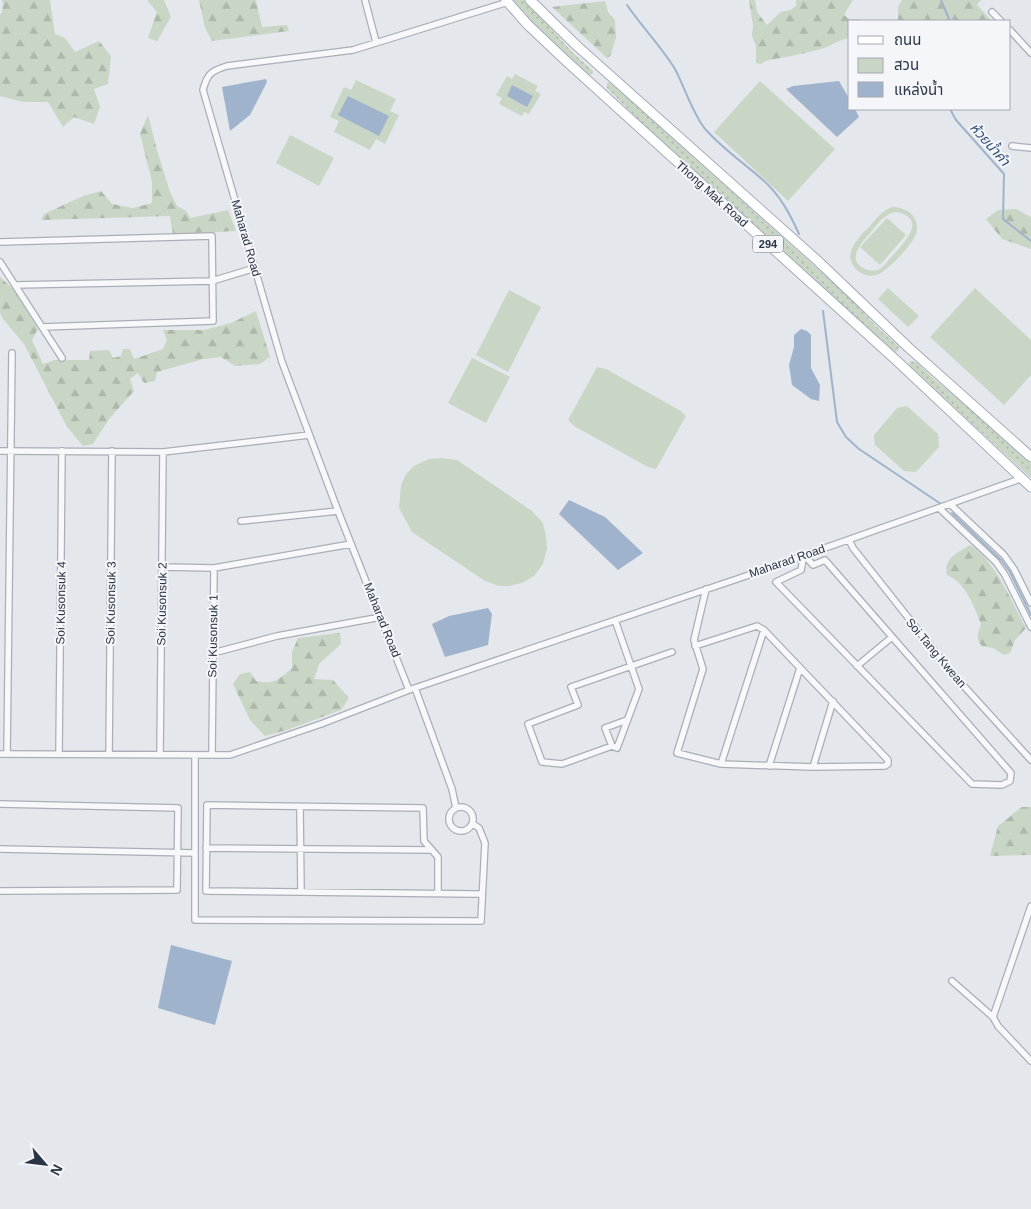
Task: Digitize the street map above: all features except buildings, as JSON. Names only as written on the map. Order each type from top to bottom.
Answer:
[{"type":"main road","name":"Thong Mak Road","points":[[530,0],[606,72],[819,262],[909,348],[1031,457]]},
{"type":"main road","name":"Thong Mak Road","points":[[507,1],[527,24],[897,361],[1031,487]]},
{"type":"main road","points":[[593,85],[606,72]]},
{"type":"main road","points":[[897,361],[909,348]]},
{"type":"street","points":[[365,0],[376,42]]},
{"type":"street","name":"Maharad Road","points":[[412,689],[351,544],[282,362],[204,90],[206,78],[214,70],[227,66],[353,50],[507,1]]},
{"type":"street","points":[[992,12],[1000,20]]},
{"type":"street","points":[[1011,31],[1031,53]]},
{"type":"street","points":[[1012,146],[1031,148]]},
{"type":"street","points":[[0,242],[212,236],[213,321],[42,327]]},
{"type":"street","points":[[0,262],[62,358]]},
{"type":"street","points":[[15,285],[212,280],[255,268]]},
{"type":"street","points":[[7,754],[12,353]]},
{"type":"street","points":[[0,451],[163,452],[309,435]]},
{"type":"street","name":"Soi Kusonsuk 4","points":[[59,754],[62,451]]},
{"type":"street","name":"Soi Kusonsuk 3","points":[[109,755],[112,451]]},
{"type":"street","name":"Soi Kusonsuk 2","points":[[160,755],[163,452]]},
{"type":"street","name":"Maharad Road","points":[[0,754],[230,755],[321,724],[412,689],[849,540],[1023,478]]},
{"type":"street","points":[[950,504],[1004,555],[1014,569],[1031,603]]},
{"type":"street","points":[[939,508],[996,562],[1005,575],[1031,626]]},
{"type":"street","points":[[241,521],[338,510]]},
{"type":"street","name":"Soi Tang Kwean","points":[[849,540],[853,548],[952,673],[1031,760]]},
{"type":"street","points":[[162,567],[214,568],[351,544]]},
{"type":"street","points":[[804,555],[813,565],[825,560],[1011,773],[1010,781],[1002,784],[972,784],[776,582],[801,570],[804,555]]},
{"type":"street","name":"Soi Kusonsuk 1","points":[[212,755],[214,568]]},
{"type":"street","points":[[695,646],[757,626],[764,630],[888,760],[888,764],[885,766],[813,767],[721,764],[677,753],[703,670],[695,646],[694,640],[706,589]]},
{"type":"street","points":[[213,653],[277,636],[381,617]]},
{"type":"street","points":[[615,620],[631,666],[639,689],[617,748],[612,746],[562,764],[542,762],[528,724],[578,705],[571,687],[631,666],[672,652]]},
{"type":"street","points":[[721,764],[764,630]]},
{"type":"street","points":[[857,666],[892,637]]},
{"type":"street","points":[[770,766],[800,668]]},
{"type":"street","points":[[412,689],[452,789],[456,808]]},
{"type":"street","points":[[813,767],[833,701]]},
{"type":"street","points":[[612,746],[605,728],[627,720]]},
{"type":"street","points":[[195,755],[195,920],[481,921],[485,843],[479,828],[473,824]]},
{"type":"street","points":[[0,804],[178,808],[177,890],[0,891]]},
{"type":"street","points":[[438,894],[438,857],[424,840],[424,808],[206,805],[206,891],[438,894],[482,894]]},
{"type":"street","points":[[461,806],[470,810],[474,819],[473,824],[464,832],[458,831],[449,823],[451,812],[456,808],[461,806]]},
{"type":"street","points":[[300,807],[301,892]]},
{"type":"street","points":[[206,848],[432,850]]},
{"type":"street","points":[[0,849],[195,853]]},
{"type":"street","points":[[992,1017],[1031,906]]},
{"type":"street","points":[[952,981],[992,1017],[1031,1061]]},
{"type":"green space","points":[[2,0],[50,0],[55,34],[65,38],[75,52],[99,41],[111,56],[108,84],[94,89],[100,107],[94,124],[74,117],[63,127],[48,102],[23,102],[0,96],[0,14],[2,13]]},
{"type":"green space","points":[[147,0],[164,0],[171,17],[157,41],[148,38],[157,12]]},
{"type":"green space","points":[[199,0],[256,0],[262,27],[287,25],[289,31],[212,41],[205,28]]},
{"type":"green space","points":[[512,0],[525,0],[572,52],[593,71],[592,74],[586,73],[536,28]]},
{"type":"green space","points":[[749,0],[755,0],[757,12],[767,25],[781,12],[796,6],[796,0],[853,0],[844,15],[849,19],[860,20],[848,20],[848,39],[817,50],[765,61],[761,64],[756,63],[756,46],[752,36],[753,26]]},
{"type":"green space","points":[[902,0],[981,0],[977,5],[991,20],[898,20],[898,7]]},
{"type":"green space","points":[[605,1],[608,12],[615,20],[616,38],[610,56],[607,58],[552,7]]},
{"type":"green space","points":[[515,74],[538,86],[535,91],[541,94],[529,114],[524,112],[522,116],[499,104],[502,98],[496,95],[507,76],[512,79]]},
{"type":"green space","points":[[356,80],[396,99],[390,111],[399,115],[385,144],[376,139],[370,150],[334,132],[339,121],[330,117],[344,87],[351,90]]},
{"type":"green space","points":[[760,81],[835,149],[788,201],[714,132]]},
{"type":"green space","points":[[610,82],[848,296],[899,347],[898,351],[894,352],[657,138],[607,88],[607,83]]},
{"type":"green space","points":[[148,115],[170,192],[177,206],[186,211],[190,218],[228,210],[236,231],[173,234],[170,216],[41,220],[44,214],[83,196],[101,191],[112,204],[133,208],[152,203],[152,182],[140,134]]},
{"type":"green space","points":[[290,135],[334,158],[319,186],[276,163]]},
{"type":"green space","points":[[889,208],[904,209],[912,215],[917,223],[916,234],[905,251],[886,269],[876,275],[864,275],[853,265],[851,253],[853,247],[877,217]],"holes":[[[897,212],[906,215],[911,220],[911,232],[884,266],[872,271],[859,265],[856,261],[857,251],[879,222],[885,216],[893,213]]]},
{"type":"green space","points":[[1016,209],[1031,217],[1031,249],[1002,239],[986,219],[998,210]]},
{"type":"green space","points":[[887,218],[906,235],[880,265],[860,247]]},
{"type":"green space","points":[[0,277],[14,290],[38,329],[32,340],[43,364],[55,360],[89,360],[90,351],[109,350],[113,358],[121,356],[123,349],[130,349],[134,359],[163,349],[167,340],[163,330],[204,330],[231,323],[256,311],[270,357],[260,364],[235,366],[221,357],[203,359],[157,372],[155,381],[144,383],[138,373],[130,379],[134,391],[109,419],[93,444],[83,446],[67,427],[24,344],[0,313]]},
{"type":"green space","points":[[888,288],[919,316],[908,327],[878,299]]},
{"type":"green space","points":[[975,288],[1031,340],[1031,375],[1004,405],[930,337]]},
{"type":"green space","points":[[509,290],[541,307],[508,372],[476,355]]},
{"type":"green space","points":[[472,358],[510,377],[486,423],[448,403]]},
{"type":"green space","points":[[910,361],[916,362],[935,380],[973,410],[1031,464],[1031,478],[911,367],[909,365]]},
{"type":"green space","points":[[597,367],[606,369],[681,411],[686,416],[656,469],[648,467],[574,426],[568,420]]},
{"type":"green space","points":[[907,406],[938,434],[939,447],[916,472],[904,471],[875,445],[874,435],[897,408]]},
{"type":"green space","points":[[429,459],[457,460],[532,511],[543,523],[547,549],[543,564],[534,576],[522,583],[509,586],[499,586],[485,581],[412,532],[399,508],[401,485],[406,474],[414,466]]},
{"type":"green space","points":[[970,545],[980,553],[996,572],[1026,628],[1015,640],[1010,653],[1004,655],[993,648],[982,646],[978,641],[981,624],[972,603],[964,589],[947,575],[946,569],[949,560]]},
{"type":"green space","points":[[340,633],[341,644],[319,664],[314,679],[333,680],[349,698],[341,710],[265,736],[250,720],[233,684],[240,674],[250,672],[256,681],[272,682],[292,668],[292,652],[298,638]]},
{"type":"green space","points":[[1022,807],[1031,807],[1031,855],[990,856],[998,826]]},
{"type":"water","points":[[266,79],[267,82],[250,115],[230,131],[222,87]]},
{"type":"water","points":[[839,81],[848,97],[848,110],[856,110],[859,117],[837,137],[786,89],[793,86]]},
{"type":"water","points":[[512,85],[533,96],[527,107],[507,96]]},
{"type":"water","points":[[348,96],[389,116],[379,136],[338,115]]},
{"type":"water","points":[[801,329],[811,335],[811,368],[820,385],[819,401],[811,399],[792,385],[789,365],[794,347],[794,335]]},
{"type":"water","points":[[569,500],[605,517],[643,553],[618,570],[559,514]]},
{"type":"water","points":[[488,608],[492,614],[488,645],[445,657],[432,624],[449,616]]},
{"type":"water","points":[[171,945],[232,961],[215,1025],[158,1008]]},
{"type":"waterway","name":"ห้วยน้ำคำ","points":[[941,0],[948,20]]},
{"type":"waterway","points":[[627,5],[675,69],[693,109],[706,130],[775,192],[799,234]]},
{"type":"waterway","name":"ห้วยน้ำคำ","points":[[951,110],[956,120],[1004,174],[1003,219],[1031,241]]},
{"type":"waterway","points":[[823,311],[837,422],[846,437],[859,449],[941,504]]},
{"type":"waterway","points":[[952,513],[1001,560],[1010,572],[1031,615]]}]
